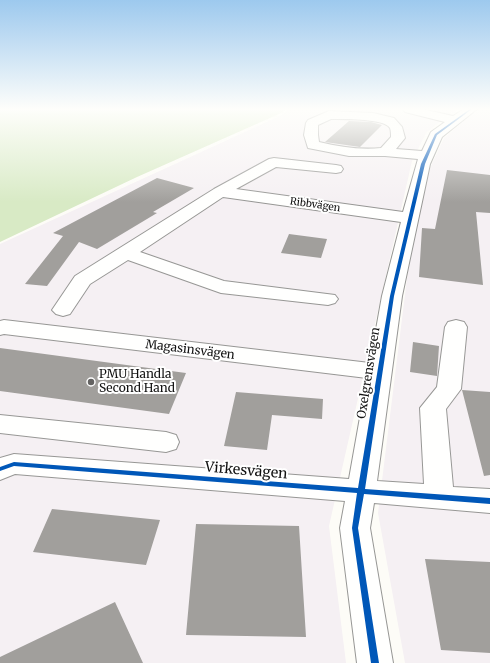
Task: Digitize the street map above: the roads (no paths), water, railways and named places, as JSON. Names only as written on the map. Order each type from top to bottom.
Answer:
[{"type":"street","points":[[312,140],[313,145],[338,151],[369,154],[385,152],[427,156]]},
{"type":"street","points":[[385,152],[396,140]]},
{"type":"street","name":"Oxelgrensvägen","points":[[375,663],[355,528],[392,296],[423,164],[434,140]]},
{"type":"street","points":[[62,310],[82,280],[220,192],[274,162],[336,169]]},
{"type":"street","name":"Ribbvägen","points":[[220,192],[410,218]]},
{"type":"street","points":[[126,253],[222,288],[328,299]]},
{"type":"street","name":"Magasinsvägen","points":[[0,328],[4,327],[380,372]]},
{"type":"street","points":[[439,497],[433,408],[449,389],[456,327]]},
{"type":"street","points":[[0,424],[166,442]]},
{"type":"street","name":"Virkesvägen","points":[[0,468],[14,464],[490,501]]},
{"type":"place","name":"PMU Handla Second Hand","points":[[91,382]]}]
